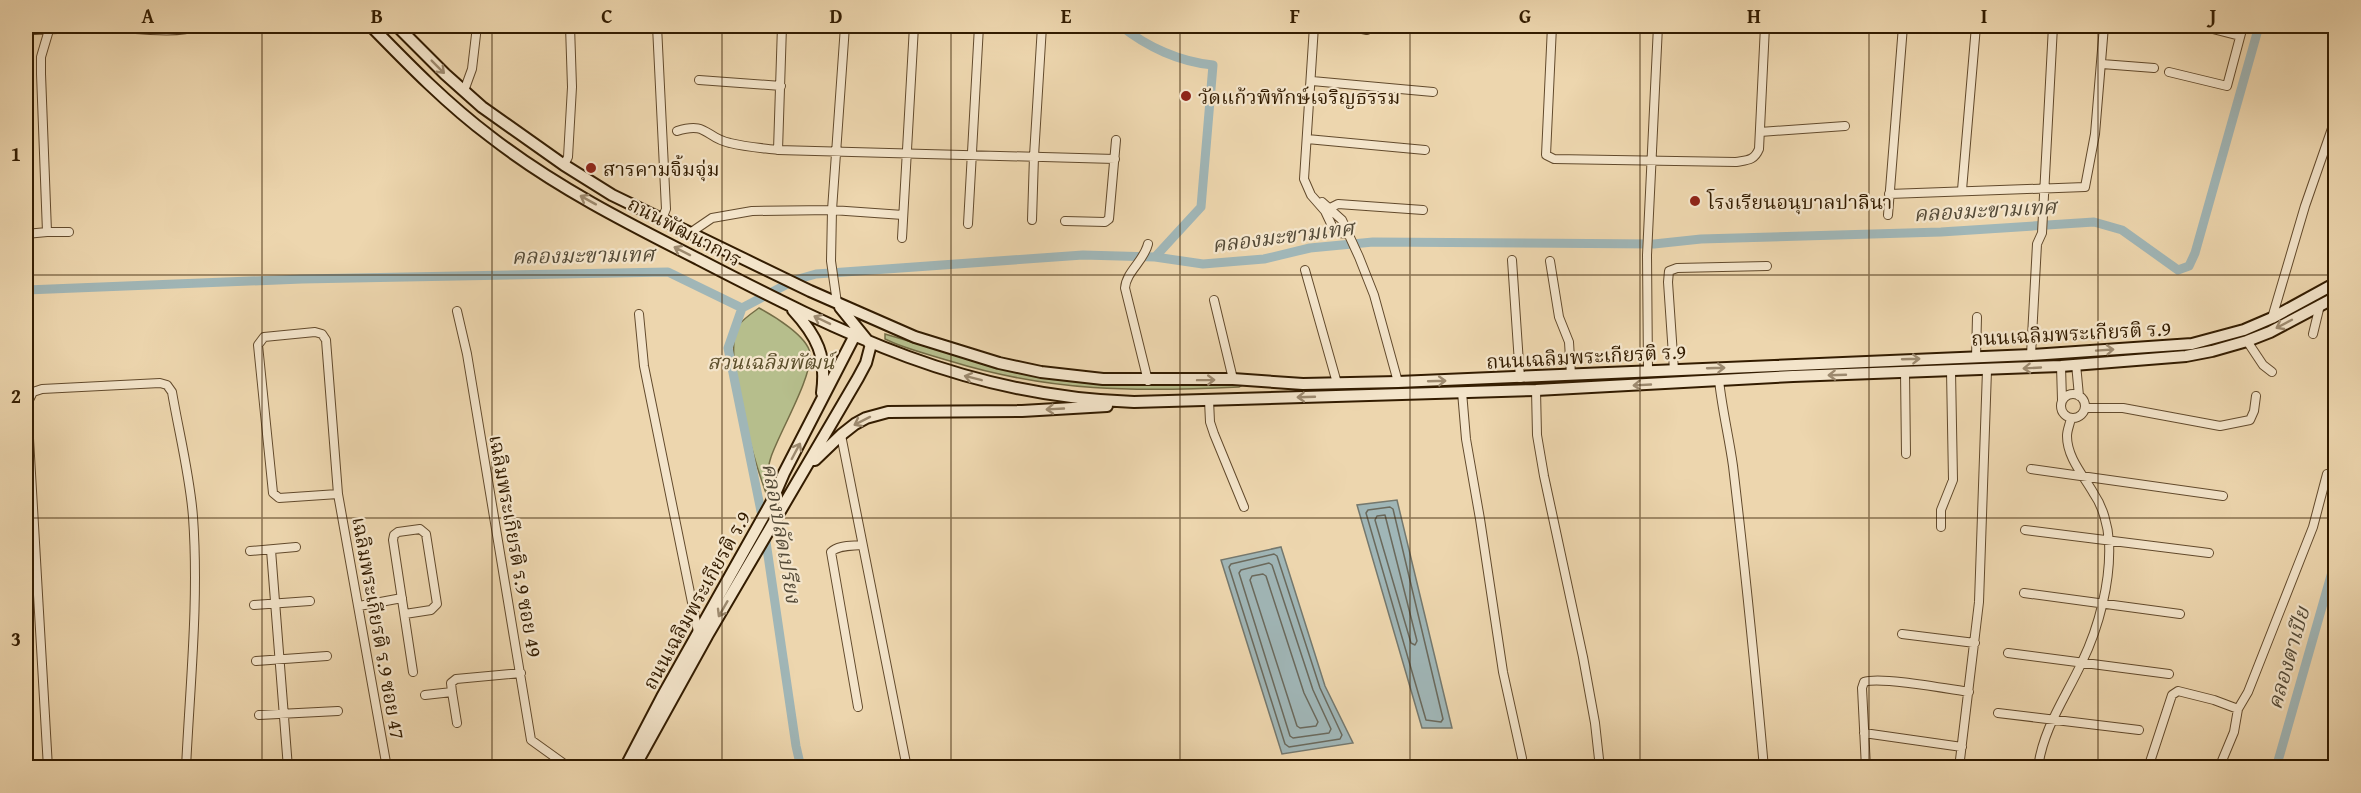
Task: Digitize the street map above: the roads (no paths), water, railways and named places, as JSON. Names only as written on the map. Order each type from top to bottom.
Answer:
[{"type":"main road","name":"ถนนพัฒนาการ","points":[[371,26],[428,84],[491,137],[561,185],[777,300],[859,335]]},
{"type":"main road","name":"ถนนพัฒนาการ","points":[[398,26],[482,107],[564,165],[612,195],[837,303]]},
{"type":"main road","name":"ถนนเฉลิมพระเกียรติ ร.9","points":[[837,303],[890,327],[945,347],[999,363],[1041,372],[1103,380],[1233,380],[1303,384],[1520,378],[2075,353],[2192,344],[2223,336],[2272,318],[2336,284]]},
{"type":"main road","name":"ถนนเฉลิมพระเกียรติ ร.9","points":[[634,768],[748,556],[821,399],[859,335],[871,344],[947,372],[1003,386],[1096,401],[1134,402],[1536,390],[1719,380],[1988,370],[2186,356],[2247,341],[2270,332],[2336,297]]},
{"type":"main road","points":[[837,303],[859,335],[890,327]]},
{"type":"main road","points":[[788,305],[816,340],[824,373],[821,399]]},
{"type":"main road","name":"ถนนเฉลิมพระเกียรติ ร.9","points":[[625,768],[698,632],[805,471],[866,363],[871,344]]},
{"type":"main road","points":[[2061,353],[2061,366]]},
{"type":"main road","points":[[2075,353],[2076,364]]},
{"type":"main road","points":[[1536,377],[1536,390]]},
{"type":"main road","points":[[805,471],[841,435],[866,418],[888,412],[1022,411],[1101,407],[1134,402]]},
{"type":"street","points":[[26,30],[94,27],[180,29],[196,26]]},
{"type":"street","points":[[464,91],[472,69],[477,26]]},
{"type":"street","points":[[564,165],[568,158],[571,99],[570,26]]},
{"type":"street","points":[[657,26],[666,210],[662,219]]},
{"type":"street","points":[[778,150],[782,26]]},
{"type":"street","points":[[837,303],[832,280],[832,210],[846,26]]},
{"type":"street","points":[[902,238],[914,26]]},
{"type":"street","points":[[968,224],[979,26]]},
{"type":"street","points":[[1032,220],[1042,26]]},
{"type":"street","points":[[1314,26],[1304,180],[1311,195],[1342,220],[1359,256],[1374,295],[1398,382]]},
{"type":"street","points":[[1348,26],[1367,30]]},
{"type":"street","points":[[1552,26],[1546,155],[1554,159],[1651,160],[1750,160],[1756,156],[1759,149],[1765,26]]},
{"type":"street","points":[[1648,371],[1647,236],[1658,26]]},
{"type":"street","points":[[1888,215],[1903,26]]},
{"type":"street","points":[[1962,190],[1976,26]]},
{"type":"street","points":[[2031,355],[2037,244],[2042,233],[2042,189],[2053,26]]},
{"type":"street","points":[[1889,194],[2085,187],[2095,134],[2104,26]]},
{"type":"street","points":[[2201,26],[2240,36]]},
{"type":"street","points":[[2169,72],[2227,86],[2243,26]]},
{"type":"street","points":[[47,232],[40,74],[41,57],[49,30]]},
{"type":"street","points":[[2102,64],[2154,68]]},
{"type":"street","points":[[699,80],[781,86]]},
{"type":"street","points":[[1312,81],[1433,92]]},
{"type":"street","points":[[2272,318],[2305,206],[2336,117]]},
{"type":"street","points":[[1760,132],[1845,126]]},
{"type":"street","points":[[677,131],[698,127],[716,139],[778,150],[1115,159]]},
{"type":"street","points":[[1307,139],[1425,150]]},
{"type":"street","points":[[1065,221],[1105,222],[1109,219],[1116,140]]},
{"type":"street","points":[[1327,209],[1338,204],[1423,210]]},
{"type":"street","points":[[690,233],[711,218],[752,211],[832,210],[903,215]]},
{"type":"street","points":[[26,234],[69,231]]},
{"type":"street","points":[[1148,243],[1146,255],[1130,275],[1125,288],[1148,381]]},
{"type":"street","points":[[1512,260],[1520,378]]},
{"type":"street","points":[[1550,261],[1559,317],[1569,342],[1571,375]]},
{"type":"street","points":[[1674,370],[1669,271],[1677,268],[1767,266]]},
{"type":"street","points":[[1305,270],[1337,383]]},
{"type":"street","points":[[1214,300],[1233,380]]},
{"type":"street","points":[[2313,334],[2320,305]]},
{"type":"street","name":"เฉลิมพระเกียรติ ร.9 ซอย 49","points":[[457,311],[467,354],[531,740],[570,768]]},
{"type":"street","points":[[639,314],[644,366],[698,632]]},
{"type":"street","points":[[1976,357],[1977,317]]},
{"type":"street","name":"เฉลิมพระเกียรติ ร.9 ซอย 47","points":[[338,494],[279,498],[273,492],[258,345],[264,337],[315,332],[322,334],[326,340],[338,494],[387,768]]},
{"type":"street","points":[[2247,341],[2263,365],[2272,372]]},
{"type":"street","points":[[2076,364],[2079,396],[2085,408]]},
{"type":"street","points":[[2061,366],[2061,410],[2063,414],[2071,418],[2080,416],[2085,408]]},
{"type":"street","points":[[1959,768],[1979,602],[1988,370]]},
{"type":"street","points":[[1941,527],[1941,510],[1953,480],[1951,371]]},
{"type":"street","points":[[1905,372],[1906,454]]},
{"type":"street","points":[[1719,380],[1723,414],[1730,442],[1749,599],[1764,768]]},
{"type":"street","points":[[48,768],[27,404],[33,392],[42,389],[160,383],[167,385],[172,392],[193,515],[196,612],[189,690],[186,768]]},
{"type":"street","points":[[1536,390],[1538,435],[1543,466],[1583,657],[1595,723],[1600,768]]},
{"type":"street","points":[[1462,392],[1466,439],[1503,672],[1522,758]]},
{"type":"street","points":[[2062,400],[2070,395],[2079,396]]},
{"type":"street","points":[[2085,408],[2123,408],[2220,426],[2250,420],[2256,396]]},
{"type":"street","points":[[1209,400],[1214,434],[1244,507]]},
{"type":"street","points":[[2038,768],[2044,739],[2052,719],[2082,662],[2102,603],[2108,570],[2109,541],[2104,518],[2096,496],[2072,456],[2067,436],[2071,418]]},
{"type":"street","points":[[841,435],[907,768]]},
{"type":"street","points":[[2031,469],[2223,495]]},
{"type":"street","points":[[2219,768],[2234,732],[2238,709],[2248,692],[2313,526],[2327,474]]},
{"type":"street","points":[[405,614],[431,610],[437,604],[426,534],[420,529],[398,532],[394,535],[413,672]]},
{"type":"street","points":[[2025,530],[2210,553]]},
{"type":"street","points":[[858,707],[831,552],[842,546],[861,545]]},
{"type":"street","points":[[250,551],[296,547]]},
{"type":"street","points":[[271,550],[288,768]]},
{"type":"street","points":[[2024,592],[2180,614]]},
{"type":"street","points":[[359,606],[402,598]]},
{"type":"street","points":[[254,605],[310,601]]},
{"type":"street","points":[[1902,634],[1975,643]]},
{"type":"street","points":[[2007,653],[2169,674]]},
{"type":"street","points":[[256,661],[327,656]]},
{"type":"street","points":[[457,723],[451,683],[456,679],[521,673]]},
{"type":"street","points":[[1866,768],[1863,685],[1867,681],[1907,683],[1969,692]]},
{"type":"street","points":[[2148,768],[2172,695],[2178,691],[2238,709]]},
{"type":"street","points":[[425,695],[452,693]]},
{"type":"street","points":[[260,715],[338,711]]},
{"type":"street","points":[[1998,713],[2139,730]]},
{"type":"street","points":[[1864,733],[1962,747]]},
{"type":"street","points":[[297,768],[344,765]]},
{"type":"water","points":[[1397,500],[1452,728],[1422,728],[1357,505]]},
{"type":"water","points":[[1281,547],[1325,686],[1353,743],[1282,754],[1221,560]]},
{"type":"waterway","points":[[1121,26],[1142,41],[1164,52],[1188,61],[1213,65],[1201,207],[1155,257]]},
{"type":"waterway","name":"คลองมะขามเทศ","points":[[742,308],[795,280],[816,274],[1083,255],[1155,257],[1203,264],[1264,259],[1310,248],[1373,242],[1654,244],[1701,239],[1941,232],[2094,222],[2122,230],[2178,270],[2189,266],[2195,253],[2259,26]]},
{"type":"waterway","name":"คลองมะขามเทศ","points":[[26,290],[302,279],[668,272],[742,308]]},
{"type":"waterway","name":"คลองปลัดเปรียง","points":[[742,308],[728,348],[763,521]]},
{"type":"waterway","name":"คลองปลัดเปรียง","points":[[765,535],[801,768]]},
{"type":"waterway","name":"คลองตาเปีย","points":[[2276,768],[2336,558]]},
{"type":"place","name":"วัดแก้วพิทักษ์เจริญธรรม","points":[[1186,96]]},
{"type":"place","name":"สารคามจิ้มจุ่ม","points":[[591,168]]},
{"type":"place","name":"โรงเรียนอนุบาลปาลินา","points":[[1695,201]]},
{"type":"park label","name":"สวนเฉลิมพัฒน์","points":[[771,361]]}]
